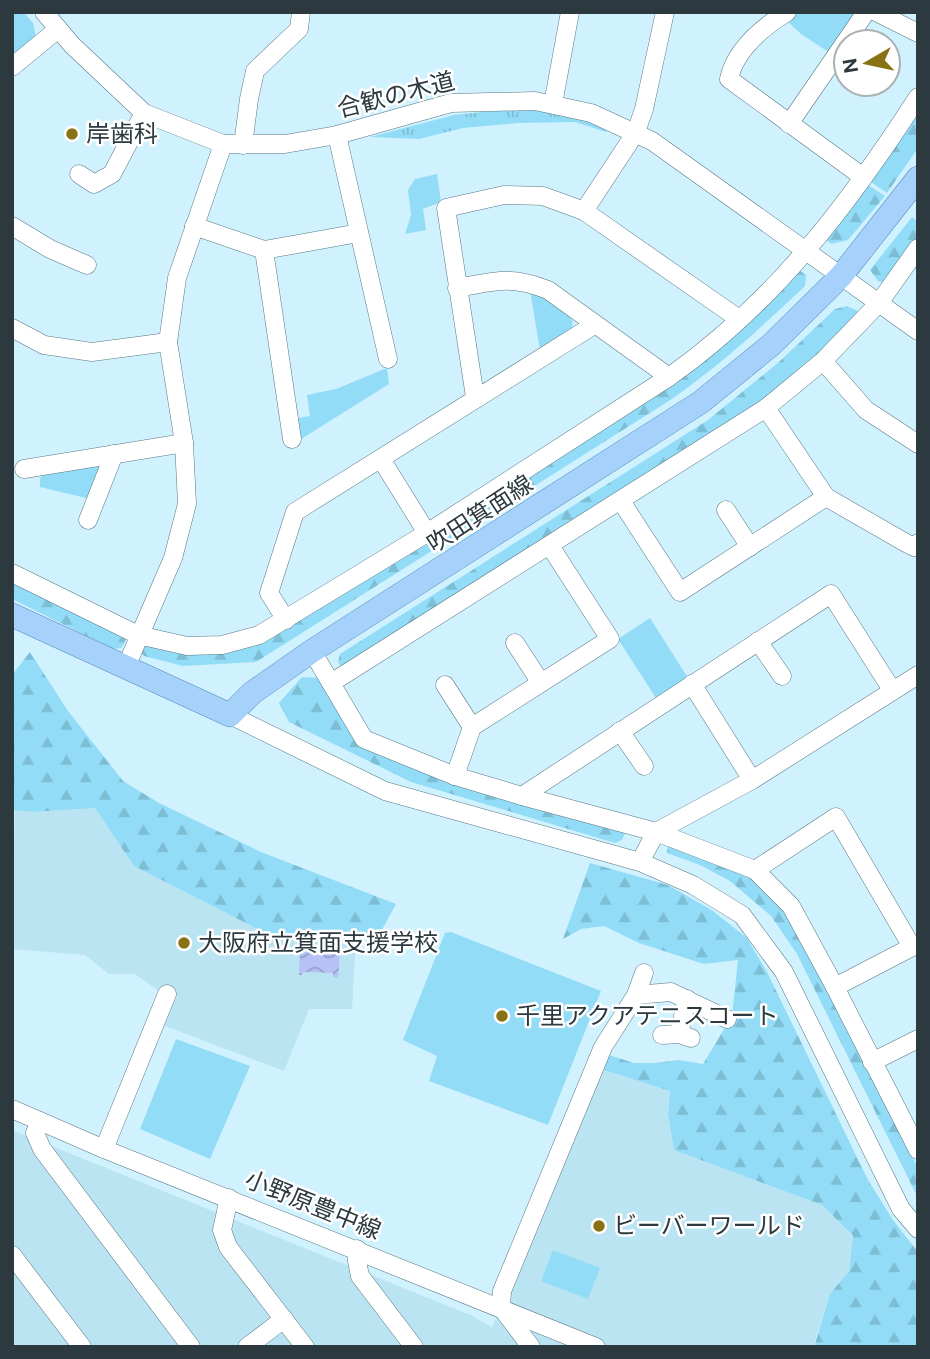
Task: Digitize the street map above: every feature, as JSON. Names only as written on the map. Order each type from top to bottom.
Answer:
[{"type":"main road","name":"吹田箕面線","points":[[230,715],[251,694],[312,651],[701,402],[771,345],[841,276],[918,178]]},
{"type":"main road","points":[[12,615],[230,715]]},
{"type":"street","name":"合歓の木道","points":[[44,12],[72,45],[144,113],[223,144],[285,145],[337,135],[451,103],[535,101],[591,113],[636,132],[663,148],[918,331]]},
{"type":"street","points":[[243,145],[248,99],[255,71],[299,29],[301,12]]},
{"type":"street","points":[[553,104],[570,12]]},
{"type":"street","points":[[584,211],[636,132],[644,108],[665,12]]},
{"type":"street","points":[[787,12],[754,37],[731,70],[729,79],[863,177]]},
{"type":"street","points":[[789,124],[866,12]]},
{"type":"street","points":[[876,12],[918,33]]},
{"type":"street","points":[[12,67],[58,29]]},
{"type":"street","points":[[12,573],[138,635],[187,646],[222,645],[259,635],[427,533],[705,352],[769,293],[807,252],[918,97]]},
{"type":"street","points":[[79,174],[94,184],[112,174],[144,113]]},
{"type":"street","points":[[337,135],[388,359]]},
{"type":"street","points":[[126,667],[173,558],[187,504],[184,443],[169,342],[177,278],[223,144]]},
{"type":"street","points":[[475,397],[446,208],[504,194],[543,196],[584,211],[739,319]]},
{"type":"street","points":[[12,226],[50,249],[87,265]]},
{"type":"street","points":[[194,226],[264,250],[359,233]]},
{"type":"street","points":[[331,683],[766,408],[823,361],[879,303],[918,248]]},
{"type":"street","points":[[264,250],[292,439]]},
{"type":"street","points":[[457,288],[507,279],[529,282],[548,290],[669,377]]},
{"type":"street","points":[[286,620],[269,593],[295,512],[594,324]]},
{"type":"street","points":[[12,328],[44,345],[92,352],[169,342]]},
{"type":"street","points":[[823,361],[866,410],[918,444]]},
{"type":"street","points":[[766,408],[826,497],[906,543],[915,547],[918,543]]},
{"type":"street","points":[[24,469],[184,443]]},
{"type":"street","points":[[88,520],[114,454]]},
{"type":"street","points":[[381,459],[427,533]]},
{"type":"street","points":[[621,501],[680,592],[826,497]]},
{"type":"street","points":[[726,510],[750,547]]},
{"type":"street","points":[[455,776],[471,727],[610,639],[550,546]]},
{"type":"street","points":[[522,796],[831,594],[892,690]]},
{"type":"street","points":[[758,641],[782,676]]},
{"type":"street","points":[[515,643],[541,683]]},
{"type":"street","points":[[312,651],[364,739],[455,776],[656,831],[755,870],[791,906],[918,1150]]},
{"type":"street","points":[[640,862],[656,831],[752,780],[918,675]]},
{"type":"street","points":[[692,684],[752,780]]},
{"type":"street","points":[[445,685],[471,727]]},
{"type":"street","points":[[230,715],[384,791],[640,862],[693,884],[742,915],[783,972],[901,1209],[918,1229]]},
{"type":"street","points":[[620,731],[644,766]]},
{"type":"street","points":[[755,870],[836,817],[912,947],[835,987]]},
{"type":"street","points":[[531,1347],[501,1307],[502,1291],[603,1047],[636,995],[645,973]]},
{"type":"street","points":[[636,995],[671,992],[727,1019]]},
{"type":"street","points":[[104,1149],[167,994]]},
{"type":"street","points":[[677,1036],[687,999]]},
{"type":"street","points":[[872,1062],[918,1040]]},
{"type":"street","name":"小野原豊中線","points":[[12,1109],[104,1149],[596,1347]]},
{"type":"street","points":[[40,1121],[35,1133],[42,1149],[191,1347]]},
{"type":"street","points":[[229,1198],[222,1230],[228,1247],[305,1347]]},
{"type":"street","points":[[357,1249],[360,1276],[414,1347]]},
{"type":"street","points":[[12,1255],[82,1347]]},
{"type":"street","points":[[247,1347],[284,1319]]},
{"type":"shaded area","name":"大阪府立箕面支援学校","points":[[95,808],[134,866],[269,935],[356,936],[352,1009],[309,1009],[284,1071],[165,1026],[175,998],[160,992],[135,974],[109,974],[85,955],[12,949],[15,810],[33,812]]},
{"type":"shaded area","points":[[604,1070],[670,1091],[668,1114],[674,1150],[822,1205],[853,1237],[849,1271],[830,1294],[813,1347],[12,1347],[12,1130],[473,1316],[492,1327]]},
{"type":"green space","points":[[12,12],[23,12],[33,23],[36,38],[12,58]]},
{"type":"green space","points":[[798,12],[855,12],[846,28],[832,28],[830,53],[801,34],[786,20]]},
{"type":"green space","points":[[918,107],[918,148],[887,193],[868,180]]},
{"type":"green space","points":[[501,110],[551,110],[607,128],[606,132],[575,122],[519,123],[463,128],[419,139],[370,137],[454,115]]},
{"type":"green space","points":[[437,174],[441,202],[423,209],[426,230],[405,234],[411,215],[408,190],[415,179]]},
{"type":"green space","points":[[865,183],[885,196],[848,240],[831,244],[825,239]]},
{"type":"green space","points":[[912,217],[918,222],[918,238],[886,284],[878,281],[870,270]]},
{"type":"green space","points":[[799,270],[806,275],[805,286],[740,345],[672,399],[256,662],[183,666],[144,656],[139,649],[144,643],[226,650],[673,381]]},
{"type":"green space","points":[[530,290],[560,307],[572,319],[573,326],[569,332],[540,350]]},
{"type":"green space","points":[[847,306],[858,311],[856,319],[808,364],[742,417],[342,668],[338,662],[340,654],[708,420],[779,362],[835,309]]},
{"type":"green space","points":[[387,368],[389,384],[298,441],[296,424],[299,418],[310,416],[307,395],[336,389]]},
{"type":"green space","points":[[96,464],[100,471],[90,499],[40,487],[40,478],[45,472]]},
{"type":"green space","points":[[12,580],[125,635],[125,642],[121,648],[113,649],[12,599]]},
{"type":"green space","points":[[650,618],[688,678],[656,698],[618,639]]},
{"type":"green space","points":[[30,652],[68,711],[123,781],[159,803],[261,852],[396,904],[378,937],[269,935],[134,866],[95,808],[33,812],[12,810],[12,675]]},
{"type":"green space","points":[[302,677],[322,678],[360,745],[626,831],[622,840],[615,843],[411,782],[289,722],[279,703]]},
{"type":"green space","points":[[668,842],[750,877],[781,907],[812,958],[918,1168],[918,1198],[797,954],[771,916],[730,881],[700,865],[667,853]]},
{"type":"green space","points":[[590,863],[668,885],[713,911],[747,938],[767,972],[868,1180],[893,1220],[918,1252],[918,1347],[814,1347],[830,1294],[849,1271],[853,1236],[822,1205],[674,1150],[668,1114],[670,1091],[604,1070],[609,1055],[634,1063],[679,1060],[703,1064],[732,1016],[738,960],[704,964],[639,943],[604,926],[581,929],[563,939]]},
{"type":"green space","name":"千里アクアテニスコート","points":[[451,932],[601,991],[548,1125],[429,1081],[437,1056],[403,1040],[445,933]]},
{"type":"green space","points":[[176,1039],[250,1066],[210,1159],[140,1129]]},
{"type":"green space","points":[[553,1250],[600,1268],[588,1299],[541,1281]]},
{"type":"water","points":[[300,951],[340,953],[338,978],[333,977],[333,973],[303,972],[299,975]]},
{"type":"place","name":"岸歯科","points":[[72,134]]},
{"type":"place","name":"大阪府立箕面支援学校","points":[[184,943]]},
{"type":"place","name":"千里アクアテニスコート","points":[[502,1016]]},
{"type":"place","name":"ビーバーワールド","points":[[599,1226]]}]
